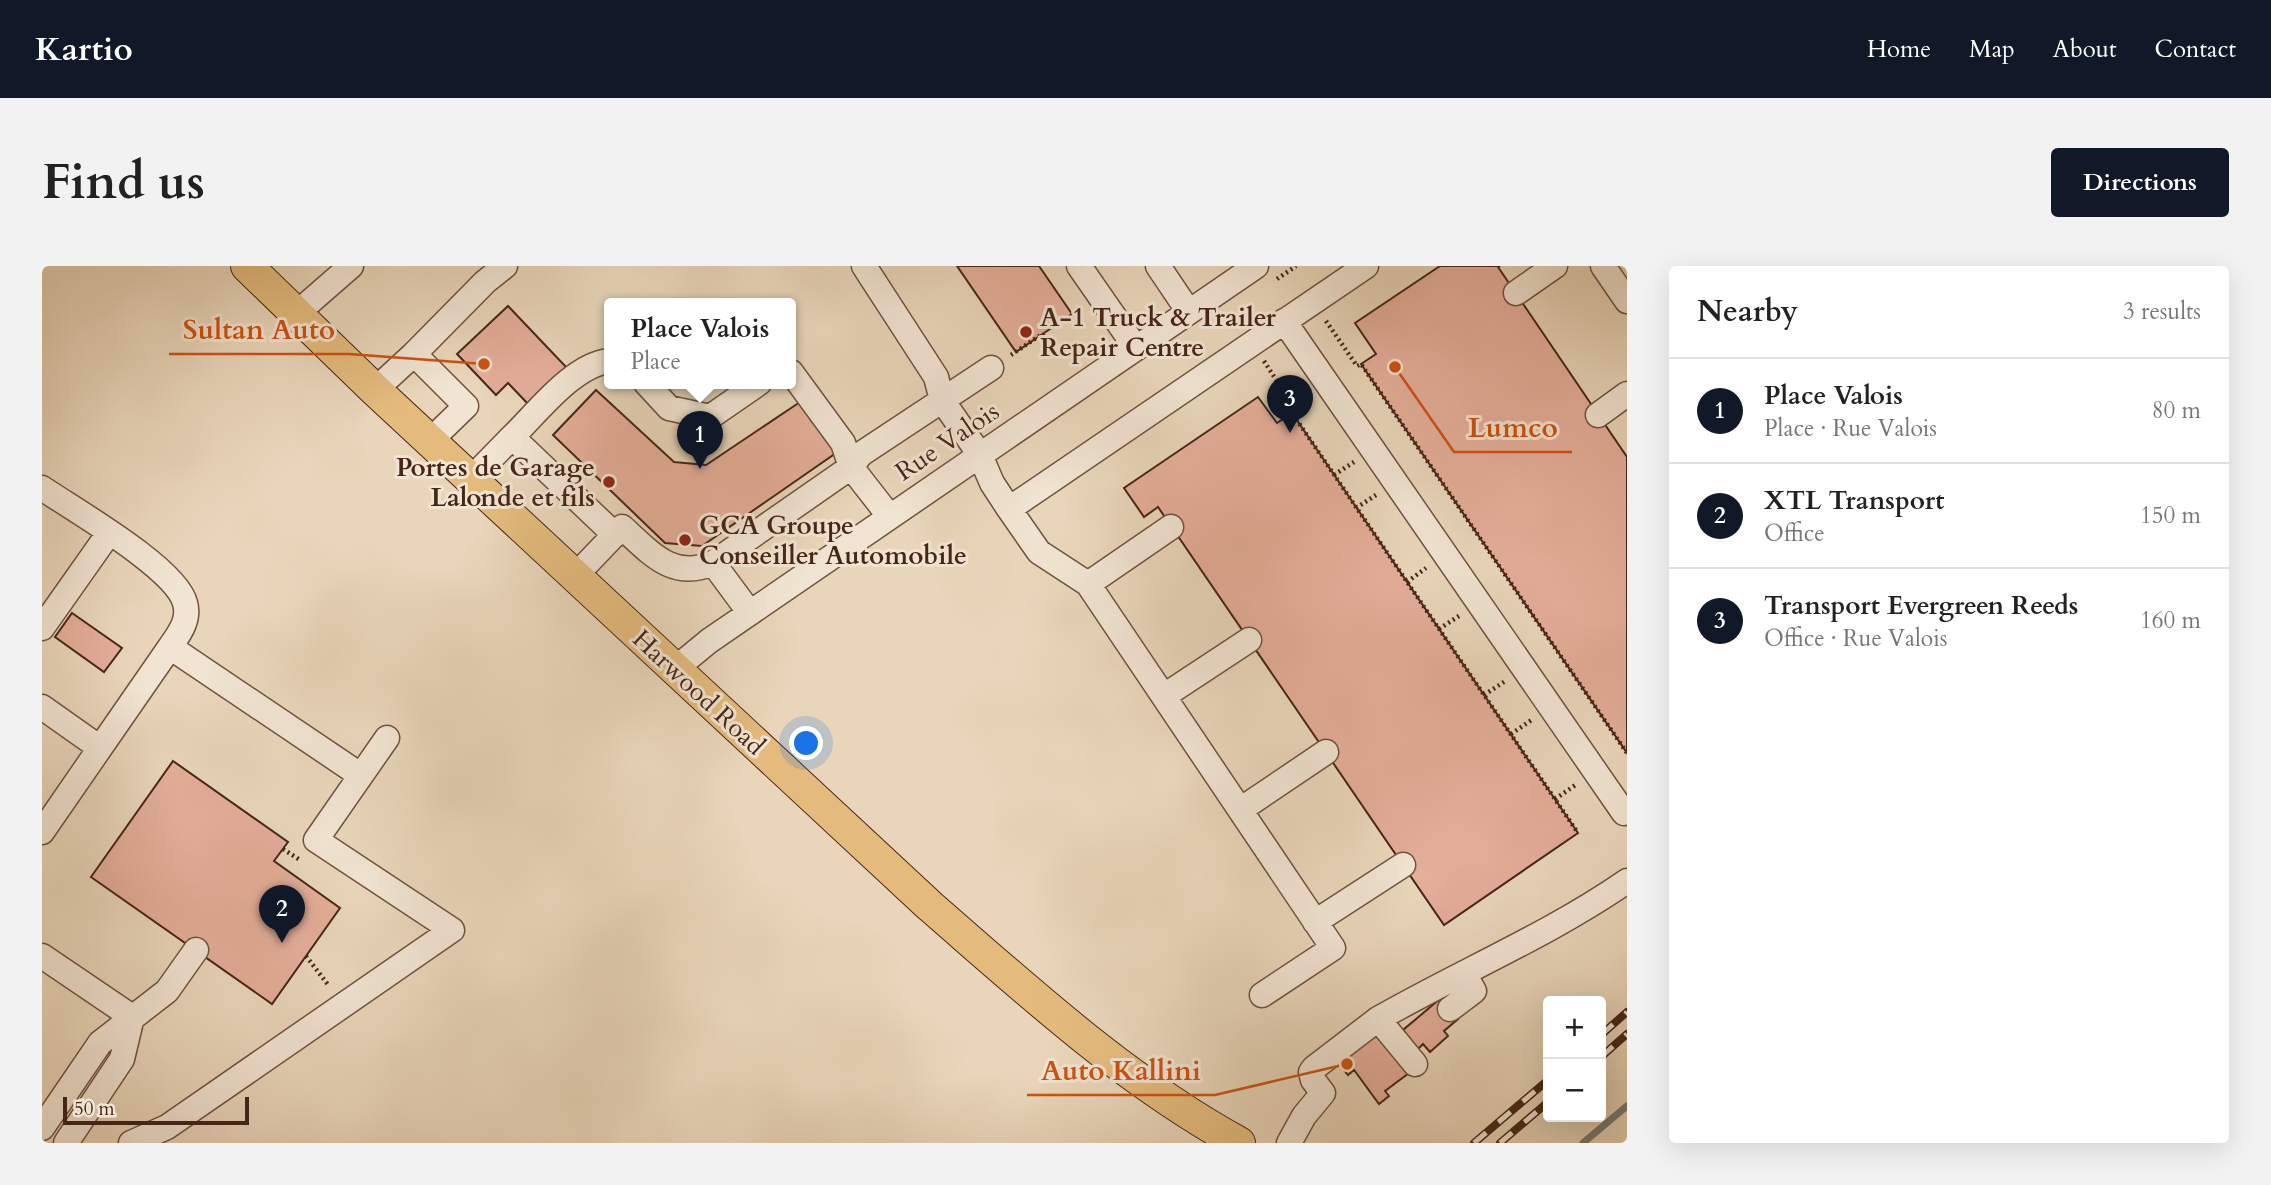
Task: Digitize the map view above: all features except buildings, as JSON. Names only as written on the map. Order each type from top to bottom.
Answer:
[{"type":"main road","name":"Harwood Road","points":[[247,266],[375,390],[902,881],[1023,987],[1132,1074],[1239,1143]]},
{"type":"street","points":[[375,390],[485,282],[505,266]]},
{"type":"street","points":[[864,266],[936,377],[942,400],[980,454],[992,483],[1009,509],[1039,552],[1088,584],[1333,948],[1262,995]]},
{"type":"street","points":[[1079,266],[1136,348]]},
{"type":"street","points":[[1158,266],[1189,312]]},
{"type":"street","name":"Rue Valois","points":[[675,669],[701,647],[1255,266]]},
{"type":"street","points":[[1009,509],[1366,266]]},
{"type":"street","points":[[1516,293],[1555,266]]},
{"type":"street","points":[[1603,266],[1627,301]]},
{"type":"street","points":[[296,314],[348,267]]},
{"type":"street","points":[[1284,321],[1624,813],[1627,812]]},
{"type":"street","points":[[414,354],[466,406],[430,441]]},
{"type":"street","points":[[471,479],[575,376],[589,367],[604,363]]},
{"type":"street","points":[[575,576],[622,527],[663,563],[676,568],[692,569],[713,564],[851,467],[861,454],[991,368]]},
{"type":"street","points":[[796,379],[843,443],[851,467],[890,517]]},
{"type":"street","points":[[652,389],[669,408],[710,417],[750,389]]},
{"type":"street","points":[[1598,415],[1627,394]]},
{"type":"street","points":[[512,437],[615,535]]},
{"type":"street","points":[[42,488],[165,574],[185,603],[186,618],[182,630],[42,832]]},
{"type":"street","points":[[1088,584],[1171,527]]},
{"type":"street","points":[[42,628],[109,533]]},
{"type":"street","points":[[713,564],[750,613]]},
{"type":"street","points":[[1164,696],[1249,640]]},
{"type":"street","points":[[170,647],[360,775]]},
{"type":"street","points":[[42,707],[100,747]]},
{"type":"street","points":[[131,1143],[167,1127],[452,930],[316,839],[387,738]]},
{"type":"street","points":[[1240,810],[1326,752]]},
{"type":"street","points":[[1315,922],[1403,865]]},
{"type":"street","points":[[1289,1143],[1304,1116],[1323,1093],[1312,1080],[1311,1073],[1314,1068],[1378,1019],[1566,918],[1627,881]]},
{"type":"street","points":[[42,1128],[100,1043],[167,991],[195,950]]},
{"type":"street","points":[[42,956],[132,1017]]},
{"type":"street","points":[[1450,1009],[1474,991],[1464,973]]},
{"type":"street","points":[[66,1143],[122,1059],[132,1017]]},
{"type":"street","points":[[1378,1019],[1415,1064]]},
{"type":"path","points":[[1319,312],[1357,366],[1369,358]]},
{"type":"path","points":[[991,368],[1042,334],[1048,343]]},
{"type":"path","points":[[1264,359],[1296,411],[1284,418]]},
{"type":"path","points":[[1362,364],[1627,753]]},
{"type":"path","points":[[1292,413],[1578,833]]},
{"type":"path","points":[[306,956],[324,979]]},
{"type":"waterway","points":[[1583,1143],[1627,1106]]},
{"type":"railway","points":[[1606,1031],[1627,1012]]},
{"type":"railway","points":[[1606,1053],[1627,1034]]},
{"type":"railway","points":[[1474,1143],[1543,1084]]},
{"type":"railway","points":[[1500,1143],[1543,1106]]},
{"type":"place","name":"A-1 Truck & Trailer Repair Centre","points":[[1026,332]]},
{"type":"place","name":"Sultan Auto","points":[[484,364]]},
{"type":"place","name":"Lumco","points":[[1395,367]]},
{"type":"place","name":"Transport Evergreen Reeds","points":[[1290,433]]},
{"type":"place","name":"Place Valois","points":[[700,469]]},
{"type":"place","name":"Portes de Garage Lalonde et fils","points":[[609,482]]},
{"type":"place","name":"GCA Groupe Conseiller Automobile","points":[[685,540]]},
{"type":"place","name":"XTL Transport","points":[[282,943]]},
{"type":"place","name":"Auto Kallini","points":[[1347,1064]]}]
